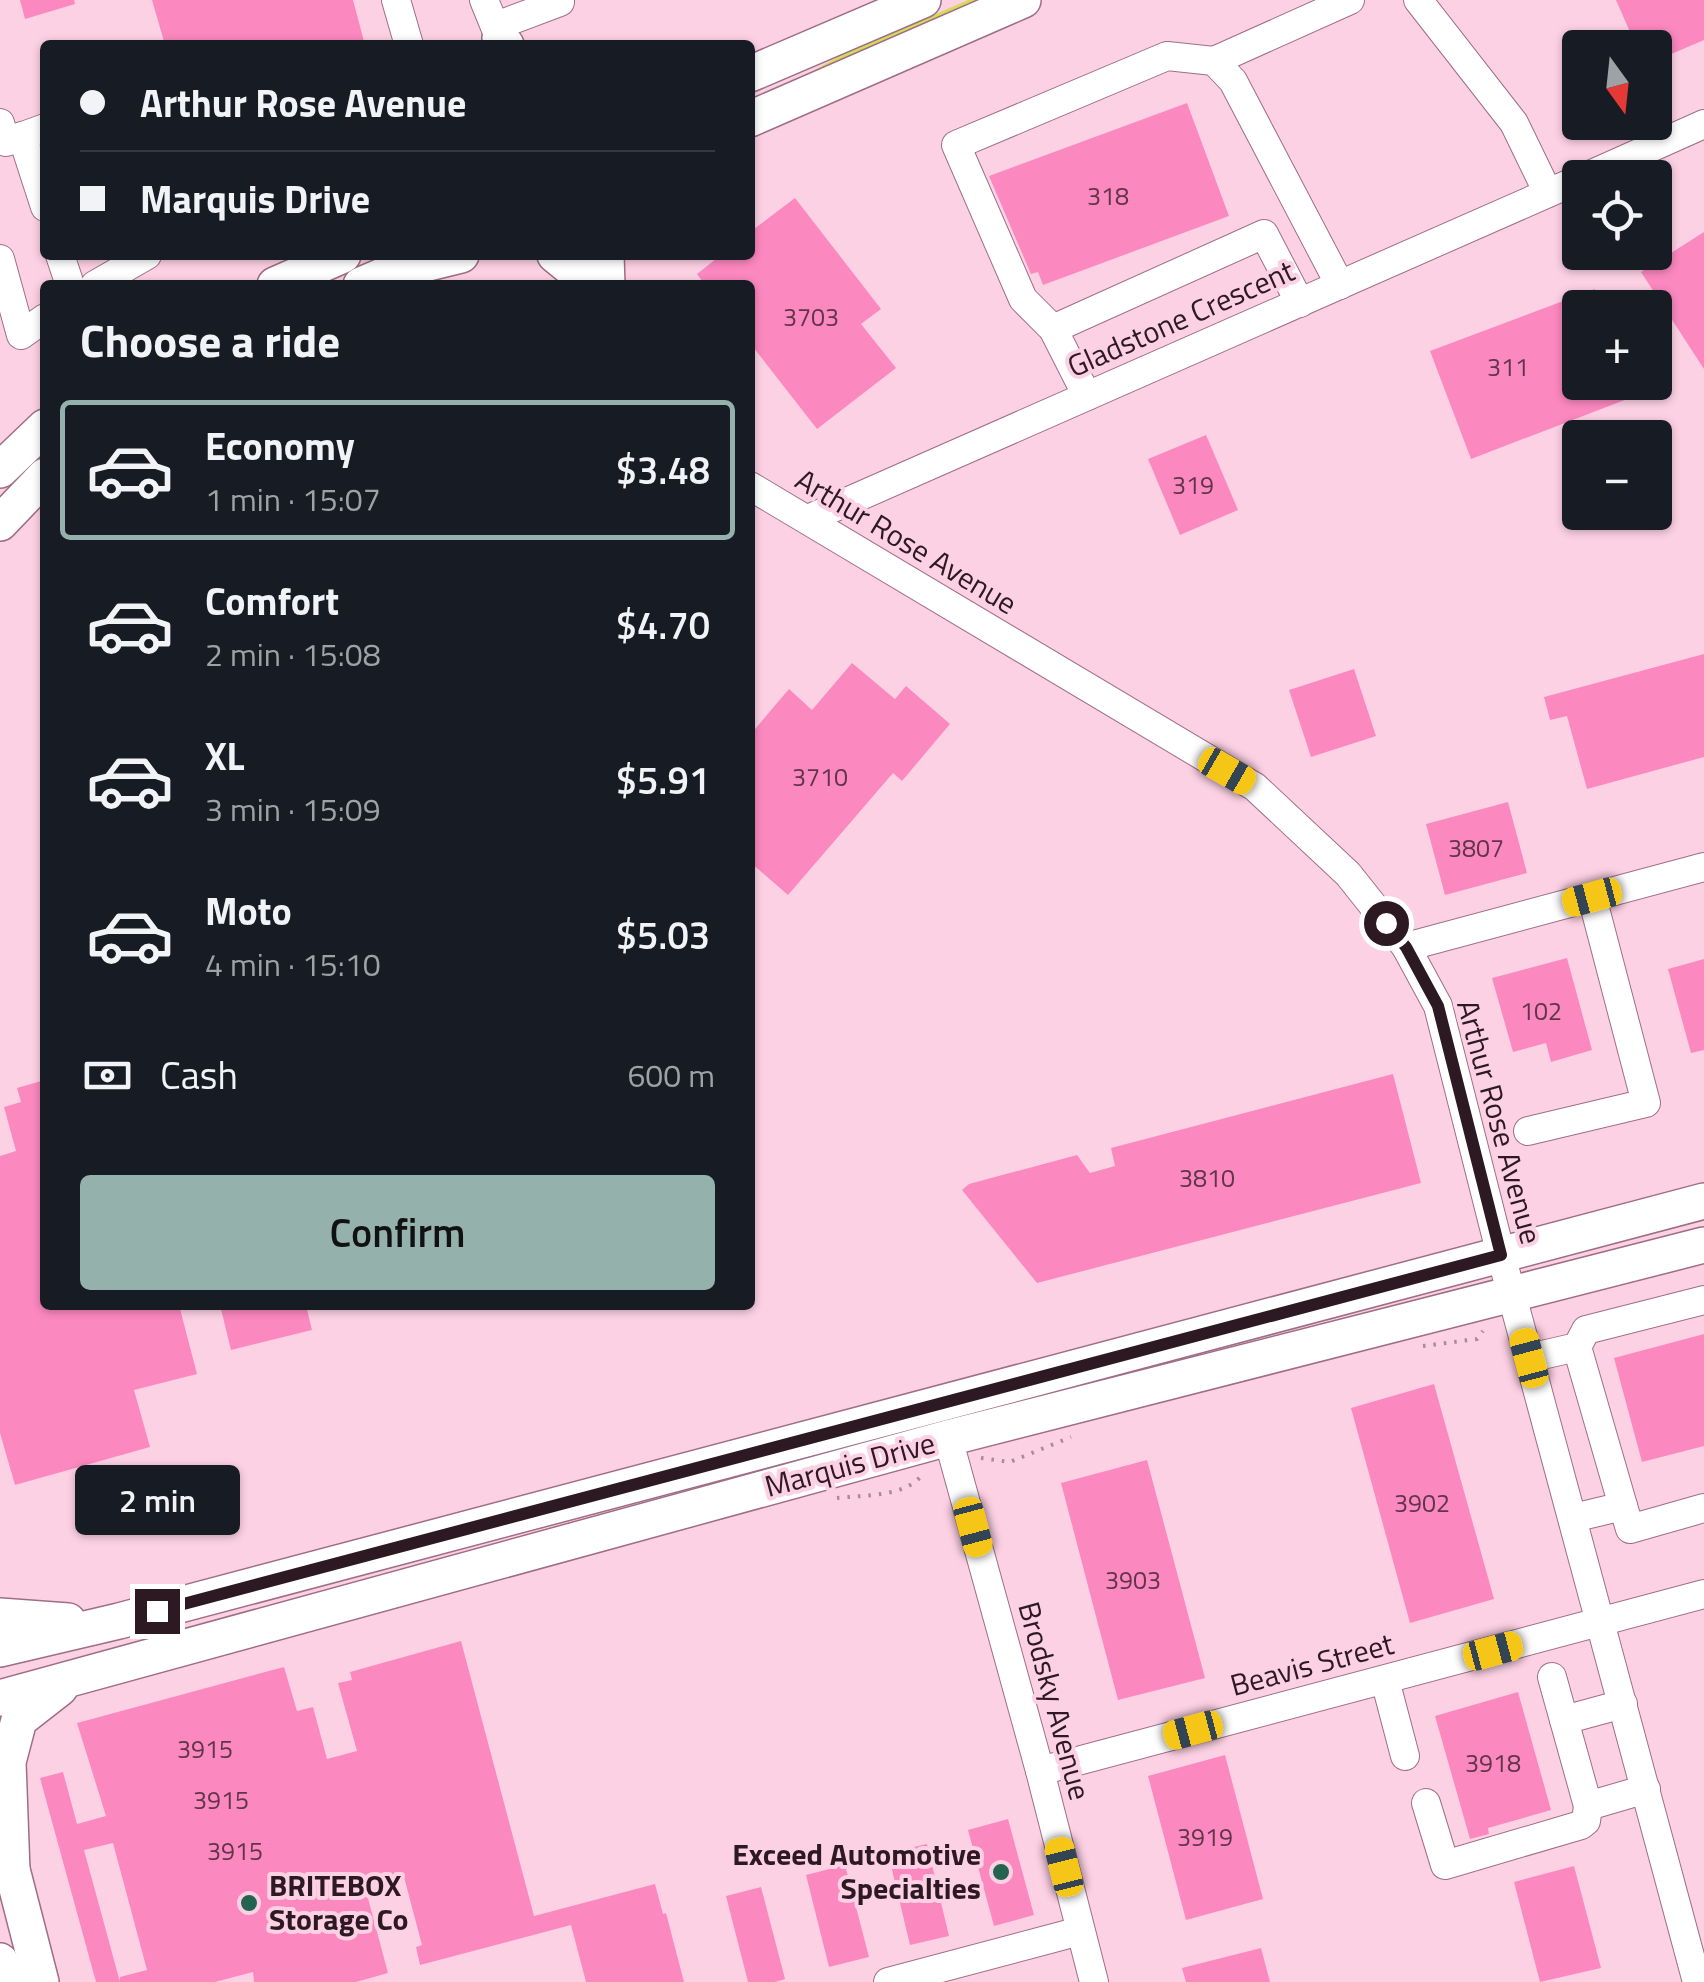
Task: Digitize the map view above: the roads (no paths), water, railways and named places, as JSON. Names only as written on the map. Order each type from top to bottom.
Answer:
[{"type":"main road","points":[[755,72],[923,0]]},
{"type":"main road","points":[[755,117],[1023,0]]},
{"type":"main road","points":[[286,280],[332,260]]},
{"type":"main road","points":[[374,279],[419,260]]},
{"type":"main road","points":[[374,279],[442,260]]},
{"type":"main road","points":[[561,260],[586,280]]},
{"type":"main road","points":[[0,470],[40,432]]},
{"type":"main road","points":[[0,522],[40,481]]},
{"type":"main road","name":"Marquis Drive","points":[[0,1649],[119,1622],[1704,1201]]},
{"type":"main road","name":"Marquis Drive","points":[[0,1698],[948,1438],[1704,1246]]},
{"type":"main road","points":[[0,1616],[31,1621],[119,1622]]},
{"type":"main road","points":[[12,1871],[8,1762],[19,1720],[74,1679]]},
{"type":"main road","points":[[0,1825],[41,1982]]},
{"type":"main road","points":[[0,1961],[6,1982]]},
{"type":"street","points":[[396,0],[408,40]]},
{"type":"street","points":[[484,0],[501,40],[561,1]]},
{"type":"street","points":[[1087,396],[1054,329],[1023,298],[956,144],[1167,56],[1214,61],[1350,0]]},
{"type":"street","points":[[1418,0],[1514,123],[1548,193]]},
{"type":"street","points":[[1214,61],[1232,80],[1340,285]]},
{"type":"street","name":"Gladstone Crescent","points":[[1622,160],[1704,124]]},
{"type":"street","points":[[15,134],[40,195]]},
{"type":"street","name":"Gladstone Crescent","points":[[808,519],[1562,187]]},
{"type":"street","points":[[1054,329],[1264,234],[1300,302]]},
{"type":"street","points":[[0,259],[21,335],[40,322]]},
{"type":"street","points":[[104,280],[138,260]]},
{"type":"street","name":"Arthur Rose Avenue","points":[[755,489],[1255,787],[1348,874],[1406,947],[1438,1006],[1697,1982]]},
{"type":"street","points":[[1406,947],[1704,867]]},
{"type":"street","points":[[1528,1132],[1646,1104],[1592,897]]},
{"type":"street","points":[[1529,1358],[1576,1347],[1586,1330],[1704,1300]]},
{"type":"street","points":[[1576,1347],[1630,1529],[1704,1508]]},
{"type":"street","name":"Brodsky Avenue","points":[[948,1438],[1094,1982]]},
{"type":"street","points":[[1573,1518],[1624,1506]]},
{"type":"street","name":"Beavis Street","points":[[1040,1771],[1704,1594]]},
{"type":"street","points":[[1426,1802],[1445,1865],[1581,1826],[1586,1821],[1588,1806],[1552,1677]]},
{"type":"street","points":[[1385,1680],[1405,1756]]},
{"type":"street","points":[[1564,1720],[1623,1704]]},
{"type":"street","points":[[1588,1806],[1646,1789]]},
{"type":"street","points":[[888,1982],[1080,1931]]},
{"type":"place","name":"Exceed Automotive Specialties","points":[[1001,1872]]},
{"type":"place","name":"BRITEBOX Storage Co","points":[[249,1903]]}]
